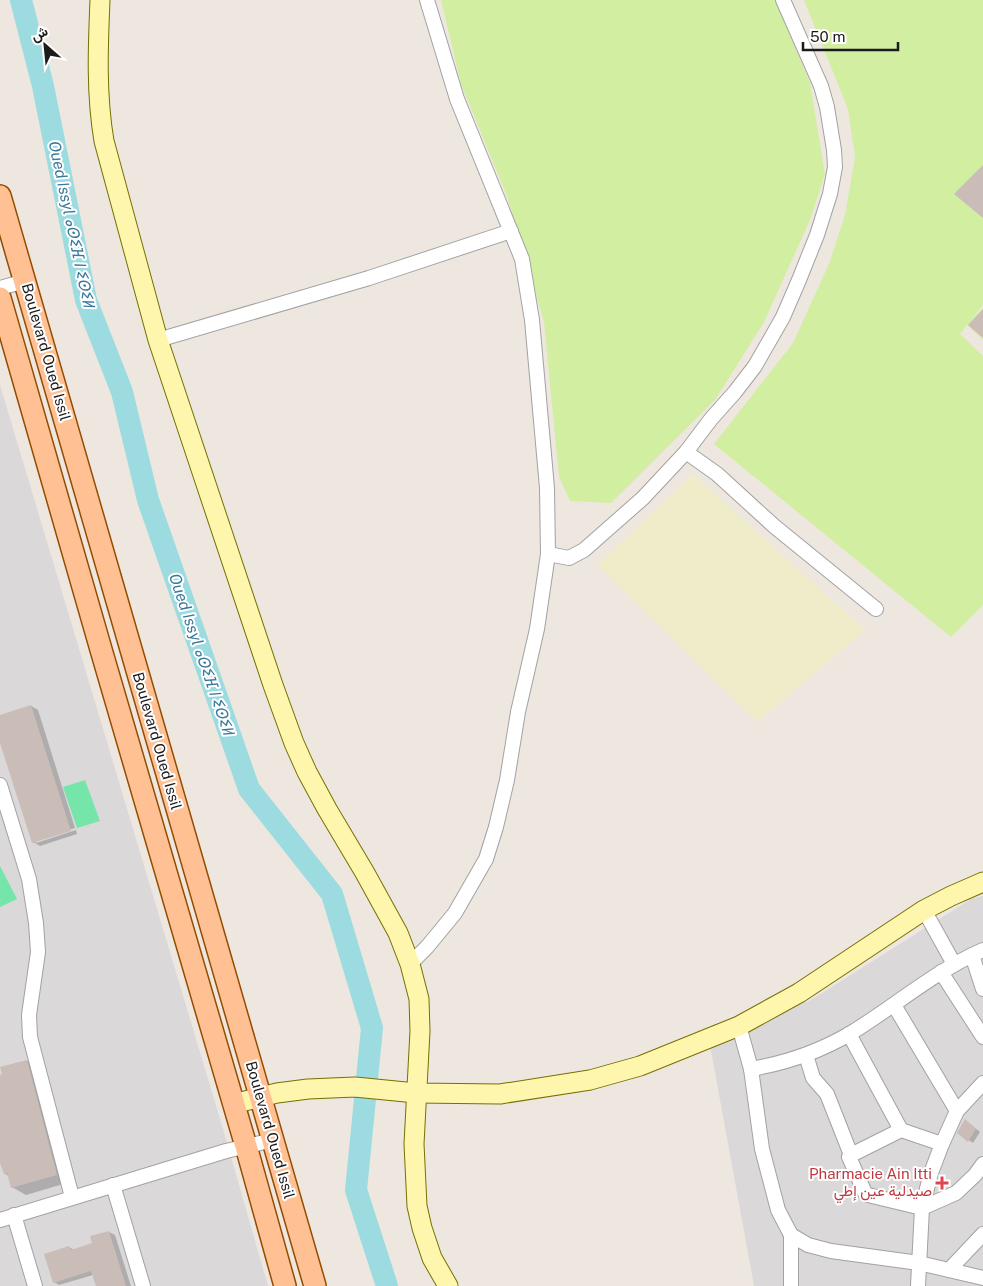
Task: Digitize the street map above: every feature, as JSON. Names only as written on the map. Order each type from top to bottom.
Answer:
[{"type":"main road","name":"Boulevard Oued Issil","points":[[0,196],[315,1286]]},
{"type":"main road","name":"Boulevard Oued Issil","points":[[0,298],[285,1286]]},
{"type":"street","points":[[100,0],[99,111],[104,141],[158,340],[294,743],[327,809],[366,873],[398,933],[410,964],[419,999],[420,1031],[414,1144],[417,1206],[432,1258],[448,1286]]},
{"type":"street","points":[[410,964],[455,913],[486,859],[507,780],[518,712],[538,620],[548,554],[548,488],[532,320],[522,259],[457,99],[427,0]]},
{"type":"street","points":[[548,554],[570,558],[584,550],[643,498],[686,452],[711,419],[735,392],[769,343],[783,317],[817,235],[830,194],[835,167],[832,131],[821,86],[782,0]]},
{"type":"street","points":[[158,340],[370,278],[511,232]]},
{"type":"street","points":[[0,288],[25,281]]},
{"type":"street","points":[[686,452],[717,474],[774,526],[876,610]]},
{"type":"street","points":[[0,785],[29,879],[36,923],[38,952],[30,1015],[30,1037],[72,1197]]},
{"type":"street","points":[[233,1104],[260,1097],[308,1089],[355,1087],[416,1093],[500,1094],[590,1080],[640,1066],[739,1026],[799,993],[924,910],[983,882]]},
{"type":"street","points":[[924,910],[954,964]]},
{"type":"street","points":[[751,1069],[796,1060],[849,1034],[941,972],[978,953],[983,989]]},
{"type":"street","points":[[941,972],[983,1037]]},
{"type":"street","points":[[894,1005],[957,1111]]},
{"type":"street","points":[[739,1026],[751,1069],[762,1148],[778,1210],[791,1235],[791,1286]]},
{"type":"street","points":[[849,1034],[901,1130],[942,1144]]},
{"type":"street","points":[[806,1055],[813,1078],[826,1094],[851,1155],[849,1160],[866,1194],[922,1208],[956,1193],[975,1175],[983,1164]]},
{"type":"street","points":[[918,1286],[922,1208],[931,1173],[957,1111],[983,1082]]},
{"type":"street","points":[[851,1155],[901,1130]]},
{"type":"street","points":[[0,1220],[246,1146],[273,1140]]},
{"type":"street","points":[[113,1185],[143,1286]]},
{"type":"street","points":[[14,1215],[35,1286]]},
{"type":"street","points":[[949,1270],[983,1234]]},
{"type":"street","points":[[791,1235],[808,1245],[831,1251],[919,1263],[983,1278]]},
{"type":"shaded area","points":[[0,385],[223,1129],[268,1286],[0,1286]]},
{"type":"shaded area","points":[[693,474],[865,630],[757,722],[597,565]]},
{"type":"shaded area","points":[[983,896],[983,1286],[754,1286],[710,1045],[811,1000],[971,899]]},
{"type":"green space","points":[[441,0],[775,0],[810,83],[825,174],[810,220],[764,322],[715,400],[611,503],[570,501],[559,477],[544,322],[507,196],[461,84]]},
{"type":"green space","points":[[804,0],[983,0],[983,305],[971,320],[983,308],[983,340],[967,325],[960,334],[983,356],[983,605],[951,637],[714,444],[793,343],[829,264],[845,215],[855,157],[848,109]]},
{"type":"green space","points":[[85,780],[100,821],[77,828],[63,787]]},
{"type":"green space","points":[[0,866],[17,899],[0,907]]},
{"type":"building","points":[[983,165],[983,218],[954,194]]},
{"type":"building","points":[[983,309],[983,338],[968,325]]},
{"type":"building","points":[[31,705],[71,831],[32,843],[0,743],[0,715]]},
{"type":"building","points":[[27,1060],[57,1175],[11,1188],[7,1173],[4,1174],[0,1163],[0,1075],[2,1074],[0,1067]]},
{"type":"building","points":[[965,1119],[976,1129],[968,1142],[957,1133]]},
{"type":"building","points":[[109,1231],[126,1286],[96,1286],[91,1271],[53,1283],[44,1254],[69,1246],[71,1250],[92,1243],[90,1236]]},
{"type":"waterway","name":"Oued Issyl ⴰⵙⵉⴼ ⵏ ⵉⵙⵉⵍ","points":[[21,0],[43,86],[86,300],[122,392],[148,500],[249,789],[332,894],[372,1028],[356,1190],[387,1286]]},
{"type":"place","name":"Pharmacie Ain Itti صيدلية عين إطي","points":[[942,1183]]}]
